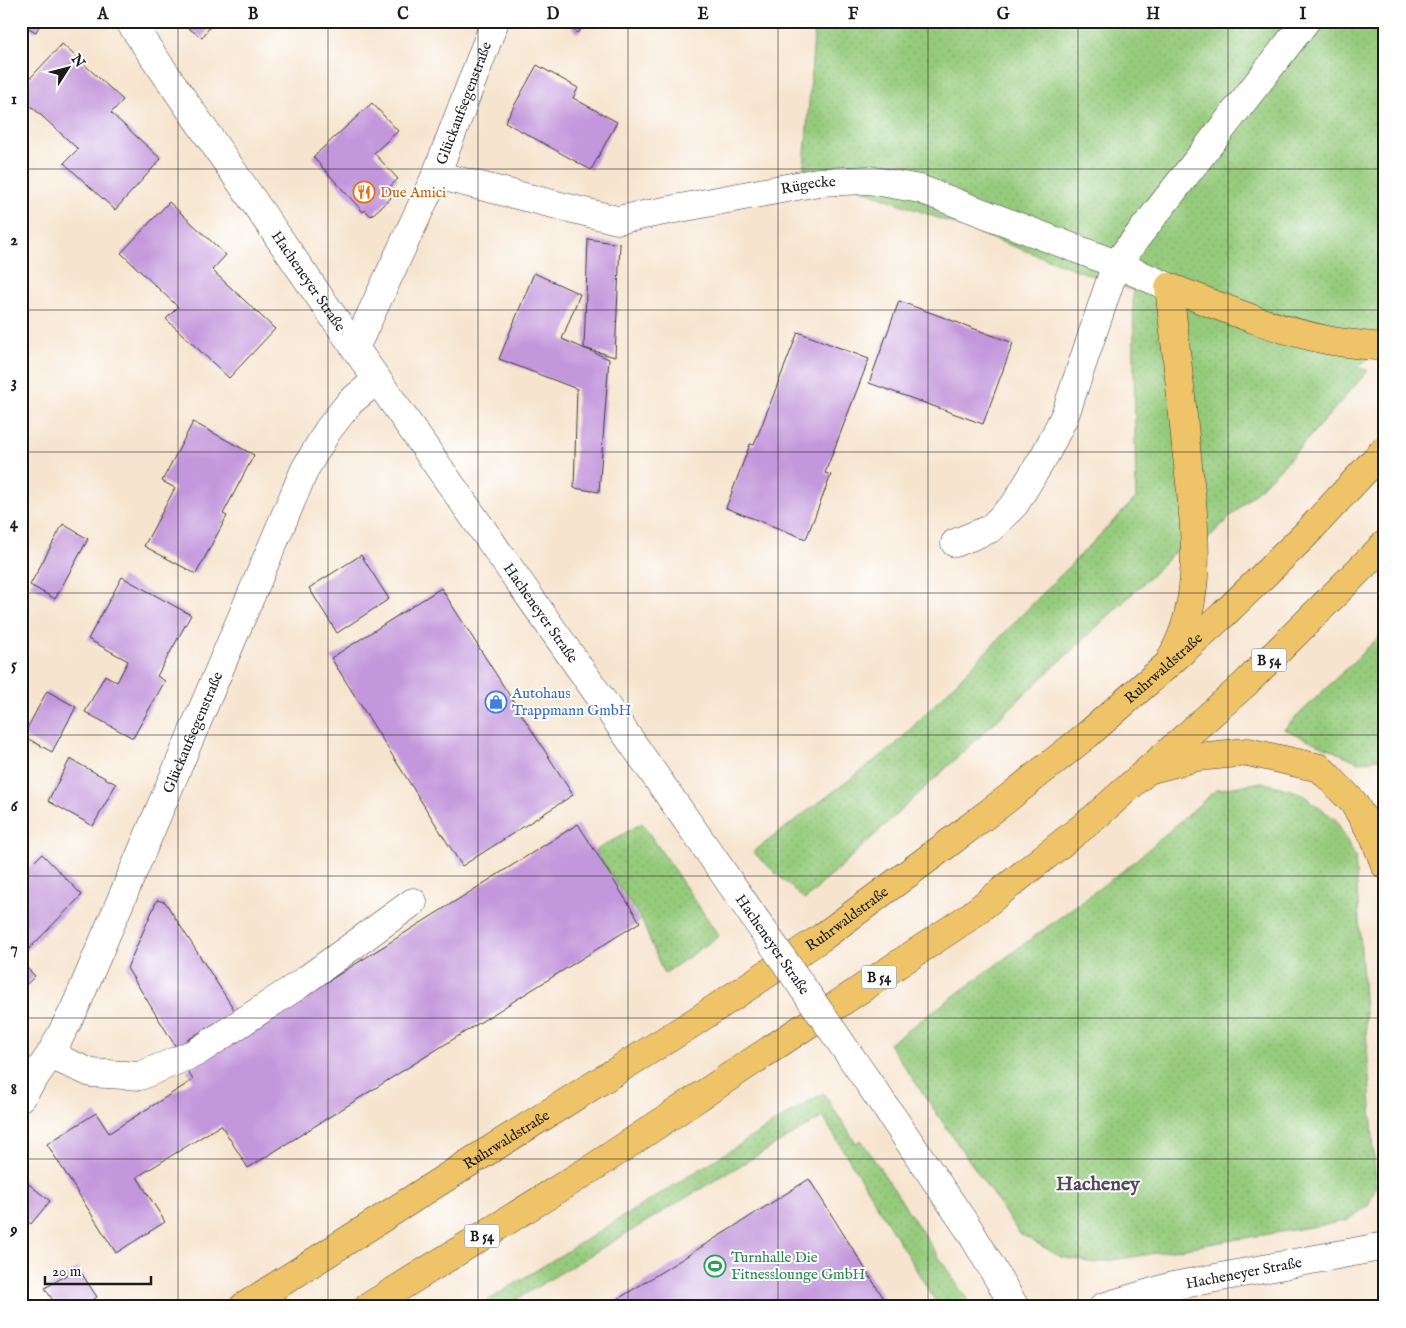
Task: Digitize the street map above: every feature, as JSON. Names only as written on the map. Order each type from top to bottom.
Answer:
[{"type":"highway","points":[[1166,666],[1178,646],[1184,630],[1196,560],[1169,287],[1236,313],[1295,332],[1328,340],[1385,347]]},
{"type":"highway","name":"Ruhrwaldstraße","points":[[244,1307],[464,1166],[690,1025],[821,938],[1007,798],[1087,735],[1223,615],[1305,535],[1385,449]]},
{"type":"highway","name":"B 54","points":[[368,1307],[597,1165],[969,917],[1095,817],[1245,684],[1385,544]]},
{"type":"highway","points":[[1148,770],[1198,757],[1248,752],[1320,768],[1353,802],[1374,837],[1385,865]]},
{"type":"street","name":"Hacheneyer Straße","points":[[129,21],[377,380],[891,1115],[970,1231],[1015,1307]]},
{"type":"street","name":"Glückaufsegenstraße","points":[[355,348],[436,175],[495,21]]},
{"type":"street","points":[[955,543],[990,529],[1014,504],[1046,453],[1064,415],[1116,264],[1303,22]]},
{"type":"street","name":"Rügecke","points":[[436,175],[617,220],[818,182],[869,180],[920,189],[1116,264],[1169,287]]},
{"type":"street","name":"Glückaufsegenstraße","points":[[21,1097],[50,1055],[74,1010],[305,469],[328,430],[350,402],[377,380]]},
{"type":"street","points":[[50,1055],[90,1073],[140,1076],[198,1052],[300,984],[413,902]]},
{"type":"street","name":"Hacheneyer Straße","points":[[1103,1307],[1173,1286],[1385,1246]]},
{"type":"green space","points":[[817,21],[1287,21],[1297,29],[1304,21],[1385,21],[1385,342],[1359,367],[1368,371],[1286,463],[1207,539],[1206,521],[1151,576],[805,900],[753,852],[893,747],[1136,498],[1133,291],[804,168],[815,23]]},
{"type":"green space","points":[[1385,631],[1384,758],[1359,762],[1284,729]]},
{"type":"green space","points":[[1262,782],[1300,793],[1336,820],[1355,856],[1376,1186],[1368,1206],[1346,1221],[1095,1263],[1061,1257],[1019,1233],[889,1044],[1128,867],[1216,790]]},
{"type":"green space","points":[[642,823],[719,936],[664,974],[642,921],[595,851]]},
{"type":"green space","points":[[823,1093],[856,1143],[861,1140],[972,1307],[939,1307],[823,1117],[512,1302],[515,1307],[477,1307]]},
{"type":"building","points":[[21,21],[42,21],[36,32],[25,26],[21,33]]},
{"type":"building","points":[[179,21],[214,21],[202,38]]},
{"type":"building","points":[[567,21],[590,21],[577,33]]},
{"type":"building","points":[[62,44],[123,100],[111,113],[161,159],[115,210],[64,163],[78,149],[21,97],[21,88]]},
{"type":"building","points":[[537,65],[578,88],[573,98],[617,122],[591,170],[505,122]]},
{"type":"building","points":[[372,103],[398,131],[374,153],[398,179],[384,192],[391,198],[371,216],[365,210],[363,212],[313,157]]},
{"type":"building","points":[[169,202],[226,255],[212,270],[275,329],[229,378],[166,319],[178,307],[121,253]]},
{"type":"building","points":[[588,239],[620,244],[615,357],[584,348]]},
{"type":"building","points":[[534,273],[580,294],[562,339],[609,359],[599,492],[574,488],[577,389],[499,359]]},
{"type":"building","points":[[899,301],[1013,343],[983,424],[869,383]]},
{"type":"building","points":[[798,332],[869,359],[825,473],[831,475],[806,539],[726,508],[750,444],[754,445]]},
{"type":"building","points":[[193,422],[254,455],[223,514],[227,516],[196,574],[144,546],[175,488],[162,481]]},
{"type":"building","points":[[63,524],[88,539],[55,599],[30,585]]},
{"type":"building","points":[[361,555],[389,599],[337,633],[309,588]]},
{"type":"building","points":[[122,577],[191,615],[157,676],[165,681],[133,738],[85,712],[105,675],[117,682],[128,661],[88,639]]},
{"type":"building","points":[[441,588],[573,795],[462,866],[331,658]]},
{"type":"building","points":[[47,691],[76,707],[52,752],[23,736]]},
{"type":"building","points":[[70,759],[116,784],[93,826],[48,801]]},
{"type":"building","points":[[578,824],[640,922],[248,1168],[221,1125],[137,1177],[165,1222],[116,1253],[47,1144],[96,1113],[109,1133],[193,1080],[187,1070]]},
{"type":"building","points":[[42,854],[82,895],[21,957],[21,875]]},
{"type":"building","points":[[157,900],[165,902],[235,1011],[176,1047],[127,968]]},
{"type":"building","points":[[21,962],[35,976],[21,990]]},
{"type":"building","points":[[21,1178],[50,1201],[31,1224],[21,1216]]},
{"type":"building","points":[[809,1179],[889,1307],[605,1307],[735,1226]]},
{"type":"building","points":[[78,1268],[97,1297],[81,1307],[57,1307],[45,1288]]},
{"type":"place","name":"Due Amici","points":[[364,192]]},
{"type":"place","name":"Autohaus Trappmann GmbH","points":[[496,702]]},
{"type":"place","name":"Turnhalle Die Fitnesslounge GmbH","points":[[715,1266]]},
{"type":"district","name":"Hacheney","points":[[1098,1183]]}]
